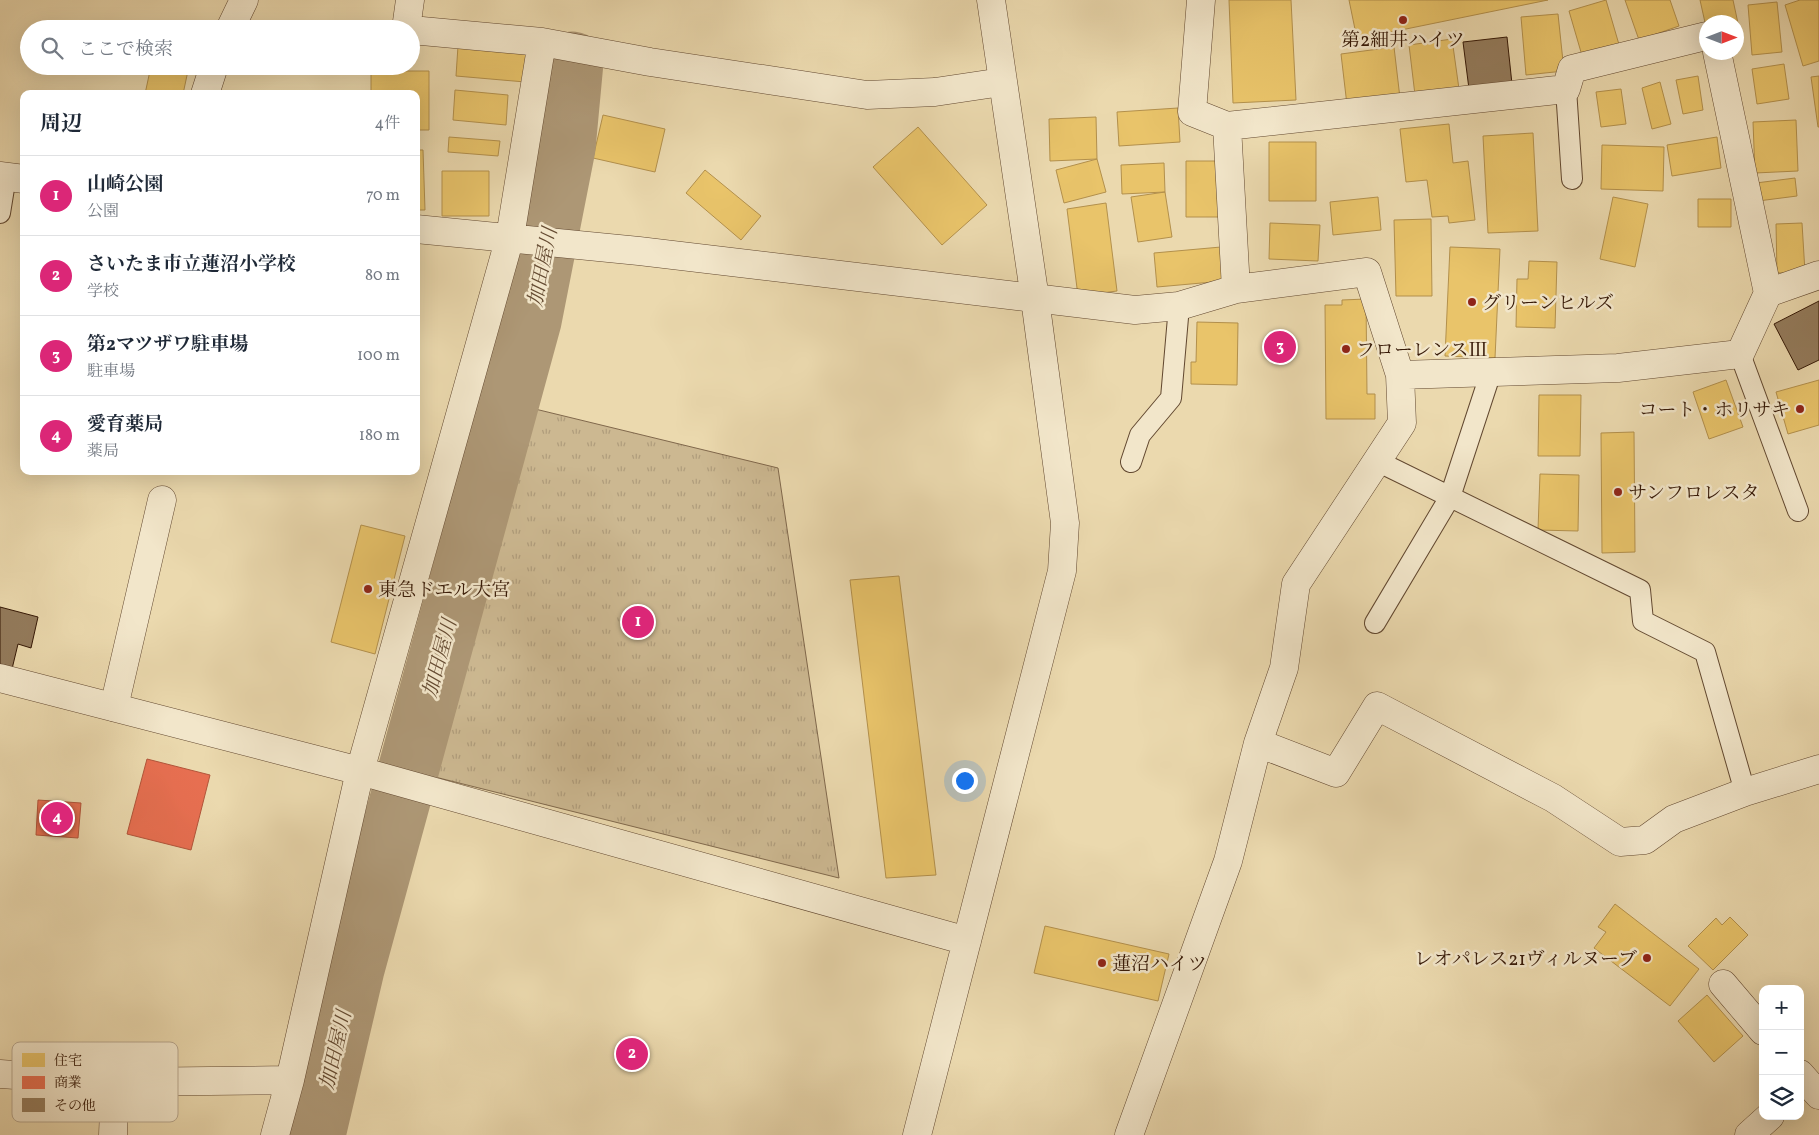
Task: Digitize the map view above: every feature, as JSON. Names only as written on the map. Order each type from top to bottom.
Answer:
[{"type":"street","points":[[234,20],[244,0]]},
{"type":"street","points":[[407,20],[410,0]]},
{"type":"street","points":[[917,1135],[1062,571],[1065,522],[991,0]]},
{"type":"street","points":[[1200,0],[1192,112],[1227,126],[1566,89],[1572,70],[1699,38]]},
{"type":"street","points":[[420,31],[542,42],[650,62],[867,94],[935,92],[1002,82]]},
{"type":"street","points":[[274,1135],[290,1080],[360,771],[510,237],[542,42]]},
{"type":"street","points":[[1400,375],[1618,368],[1740,354],[1768,294],[1719,60]]},
{"type":"street","points":[[206,90],[211,75]]},
{"type":"street","points":[[1227,126],[1236,289]]},
{"type":"street","points":[[420,228],[510,237],[1035,300],[1135,310],[1179,306],[1236,289],[1367,272],[1400,375],[1402,423],[1296,584],[1284,668],[1258,743],[1228,861],[1130,1135]]},
{"type":"street","points":[[1768,294],[1819,275]]},
{"type":"street","points":[[114,707],[162,500]]},
{"type":"street","points":[[0,678],[360,771],[967,941]]},
{"type":"street","points":[[1258,743],[1336,773],[1377,706],[1553,798],[1620,842],[1645,840],[1674,819],[1745,792],[1819,769]]},
{"type":"street","points":[[1723,984],[1759,1025]]},
{"type":"street","points":[[178,1081],[290,1080]]},
{"type":"street","points":[[1749,1135],[1766,1120]]},
{"type":"street","points":[[113,1122],[113,1135]]},
{"type":"lane","points":[[1566,89],[1572,179]]},
{"type":"lane","points":[[0,213],[10,177]]},
{"type":"lane","points":[[1131,462],[1140,435],[1171,398],[1179,306]]},
{"type":"lane","points":[[1740,354],[1798,511]]},
{"type":"lane","points":[[1375,623],[1450,498],[1491,372]]},
{"type":"lane","points":[[1376,461],[1640,590],[1643,621],[1706,652],[1745,792]]},
{"type":"green space","points":[[531,408],[778,468],[839,878],[435,777]]},
{"type":"building: 住宅","points":[[1229,0],[1291,0],[1296,100],[1233,103]]},
{"type":"building: 住宅","name":"第2細井ハイツ","points":[[1349,0],[1548,0],[1357,39]]},
{"type":"building: 住宅","points":[[1606,0],[1620,48],[1583,59],[1569,11]]},
{"type":"building: 住宅","points":[[1625,0],[1670,0],[1679,26],[1639,40]]},
{"type":"building: 住宅","points":[[1700,0],[1733,0],[1736,15],[1703,15]]},
{"type":"building: 住宅","points":[[1800,0],[1819,0],[1819,61],[1803,66],[1785,5]]},
{"type":"building: 住宅","points":[[1777,2],[1782,52],[1752,55],[1748,5]]},
{"type":"building: 住宅","points":[[1558,14],[1564,71],[1526,75],[1521,17]]},
{"type":"building: 住宅","points":[[1452,39],[1459,89],[1415,95],[1409,45]]},
{"type":"building: 住宅","points":[[458,46],[528,52],[525,82],[456,76]]},
{"type":"building: 住宅","points":[[1394,47],[1400,98],[1347,105],[1341,54]]},
{"type":"building: 住宅","points":[[1784,64],[1789,99],[1757,104],[1752,69]]},
{"type":"building: 住宅","points":[[420,71],[429,71],[429,130],[420,130],[420,90],[371,90],[371,75],[420,75]]},
{"type":"building: 住宅","points":[[149,75],[187,75],[184,90],[146,90]]},
{"type":"building: 住宅","points":[[1698,76],[1703,110],[1683,114],[1676,80]]},
{"type":"building: 住宅","points":[[1819,76],[1819,127],[1818,127],[1811,77]]},
{"type":"building: 住宅","points":[[1660,82],[1671,124],[1652,129],[1642,88]]},
{"type":"building: 住宅","points":[[1621,89],[1626,124],[1601,127],[1596,92]]},
{"type":"building: 住宅","points":[[455,90],[508,95],[506,125],[453,120]]},
{"type":"building: 住宅","points":[[1178,108],[1180,142],[1119,146],[1117,112]]},
{"type":"building: 住宅","points":[[603,115],[665,129],[655,172],[593,158]]},
{"type":"building: 住宅","points":[[1096,117],[1097,159],[1050,161],[1049,119]]},
{"type":"building: 住宅","points":[[1796,120],[1798,171],[1755,173],[1753,122]]},
{"type":"building: 住宅","points":[[1449,124],[1453,163],[1468,161],[1475,220],[1449,223],[1448,216],[1432,217],[1427,180],[1406,182],[1400,129]]},
{"type":"building: 住宅","points":[[918,127],[987,205],[942,245],[873,167]]},
{"type":"building: 住宅","points":[[1533,133],[1538,231],[1488,233],[1483,136]]},
{"type":"building: 住宅","points":[[449,137],[500,141],[498,156],[448,152]]},
{"type":"building: 住宅","points":[[1717,137],[1721,168],[1672,176],[1667,145]]},
{"type":"building: 住宅","points":[[1269,142],[1316,142],[1316,201],[1269,201]]},
{"type":"building: 住宅","points":[[1602,145],[1664,147],[1663,191],[1601,189]]},
{"type":"building: 住宅","points":[[420,150],[423,150],[425,210],[420,210]]},
{"type":"building: 住宅","points":[[1097,159],[1106,192],[1064,203],[1056,170]]},
{"type":"building: 住宅","points":[[1186,161],[1221,161],[1221,217],[1186,217]]},
{"type":"building: 住宅","points":[[1164,163],[1165,192],[1122,194],[1121,165]]},
{"type":"building: 住宅","points":[[705,170],[761,216],[741,240],[686,193]]},
{"type":"building: 住宅","points":[[442,171],[489,171],[489,216],[442,216]]},
{"type":"building: 住宅","points":[[1795,178],[1797,196],[1758,201],[1756,183]]},
{"type":"building: 住宅","points":[[1165,192],[1172,237],[1138,242],[1131,197]]},
{"type":"building: 住宅","points":[[1378,197],[1381,230],[1333,235],[1330,202]]},
{"type":"building: 住宅","points":[[1613,197],[1648,204],[1635,267],[1600,259]]},
{"type":"building: 住宅","points":[[1698,199],[1731,199],[1731,227],[1698,227]]},
{"type":"building: 住宅","points":[[1106,203],[1117,291],[1078,296],[1067,209]]},
{"type":"building: 住宅","points":[[1431,219],[1432,296],[1396,296],[1394,220]]},
{"type":"building: 住宅","points":[[1270,223],[1320,225],[1318,261],[1269,259]]},
{"type":"building: 住宅","points":[[1802,223],[1805,272],[1777,273],[1776,224]]},
{"type":"building: 住宅","points":[[1221,247],[1224,281],[1157,287],[1154,253]]},
{"type":"building: 住宅","name":"グリーンヒルズ","points":[[1450,247],[1500,249],[1495,358],[1445,356]]},
{"type":"building: 住宅","points":[[1529,261],[1557,262],[1555,328],[1516,327],[1517,279],[1528,279]]},
{"type":"building: 住宅","name":"フローレンスⅢ","points":[[1366,299],[1367,394],[1375,394],[1375,419],[1326,419],[1325,305],[1342,305],[1342,300]]},
{"type":"building: 住宅","points":[[1197,322],[1238,323],[1237,385],[1191,384],[1191,362],[1196,362]]},
{"type":"building: 住宅","points":[[1726,380],[1743,427],[1709,439],[1693,392]]},
{"type":"building: 住宅","name":"コート・ホリサキ","points":[[1819,380],[1819,425],[1788,434],[1776,392]]},
{"type":"building: 住宅","points":[[1539,395],[1581,395],[1580,456],[1538,456]]},
{"type":"building: 住宅","name":"サンフロレスタ","points":[[1634,432],[1635,552],[1602,553],[1601,433]]},
{"type":"building: 住宅","points":[[1540,474],[1579,475],[1578,531],[1538,530]]},
{"type":"building: 住宅","name":"東急ドエル大宮","points":[[361,525],[405,536],[375,654],[331,642]]},
{"type":"building: 住宅","points":[[899,576],[936,875],[886,878],[850,580]]},
{"type":"building: 住宅","name":"レオパレス21ヴィルヌーブ","points":[[1615,904],[1699,969],[1670,1006],[1594,948],[1606,932],[1598,927]]},
{"type":"building: 住宅","points":[[1730,917],[1748,935],[1713,970],[1688,946],[1716,918],[1722,925]]},
{"type":"building: 住宅","name":"蓮沼ハイツ","points":[[1045,926],[1169,954],[1158,1001],[1034,973]]},
{"type":"building: 住宅","points":[[1707,995],[1743,1036],[1714,1062],[1678,1021]]},
{"type":"building: 商業","points":[[147,759],[210,775],[191,850],[127,834]]},
{"type":"building: 商業","points":[[38,800],[81,803],[78,838],[36,835]]},
{"type":"building: その他","points":[[1507,37],[1512,84],[1469,89],[1463,42]]},
{"type":"building: その他","points":[[1819,301],[1819,360],[1798,370],[1774,324]]},
{"type":"building: その他","points":[[0,607],[38,617],[31,648],[18,644],[12,669],[0,666]]},
{"type":"waterway","name":"加田屋川","points":[[315,1135],[354,969],[531,321],[565,148],[573,62]]},
{"type":"place","name":"第2細井ハイツ","points":[[1403,20]]},
{"type":"place","name":"グリーンヒルズ","points":[[1472,302]]},
{"type":"place","name":"第2マツザワ駐車場","points":[[1280,347]]},
{"type":"place","name":"フローレンスⅢ","points":[[1346,349]]},
{"type":"place","name":"コート・ホリサキ","points":[[1800,409]]},
{"type":"place","name":"サンフロレスタ","points":[[1618,492]]},
{"type":"place","name":"東急ドエル大宮","points":[[368,589]]},
{"type":"place","name":"山崎公園","points":[[638,622]]},
{"type":"place","name":"愛育薬局","points":[[57,818]]},
{"type":"place","name":"レオパレス21ヴィルヌーブ","points":[[1647,958]]},
{"type":"place","name":"蓮沼ハイツ","points":[[1102,963]]},
{"type":"place","name":"さいたま市立蓮沼小学校","points":[[632,1054]]}]
